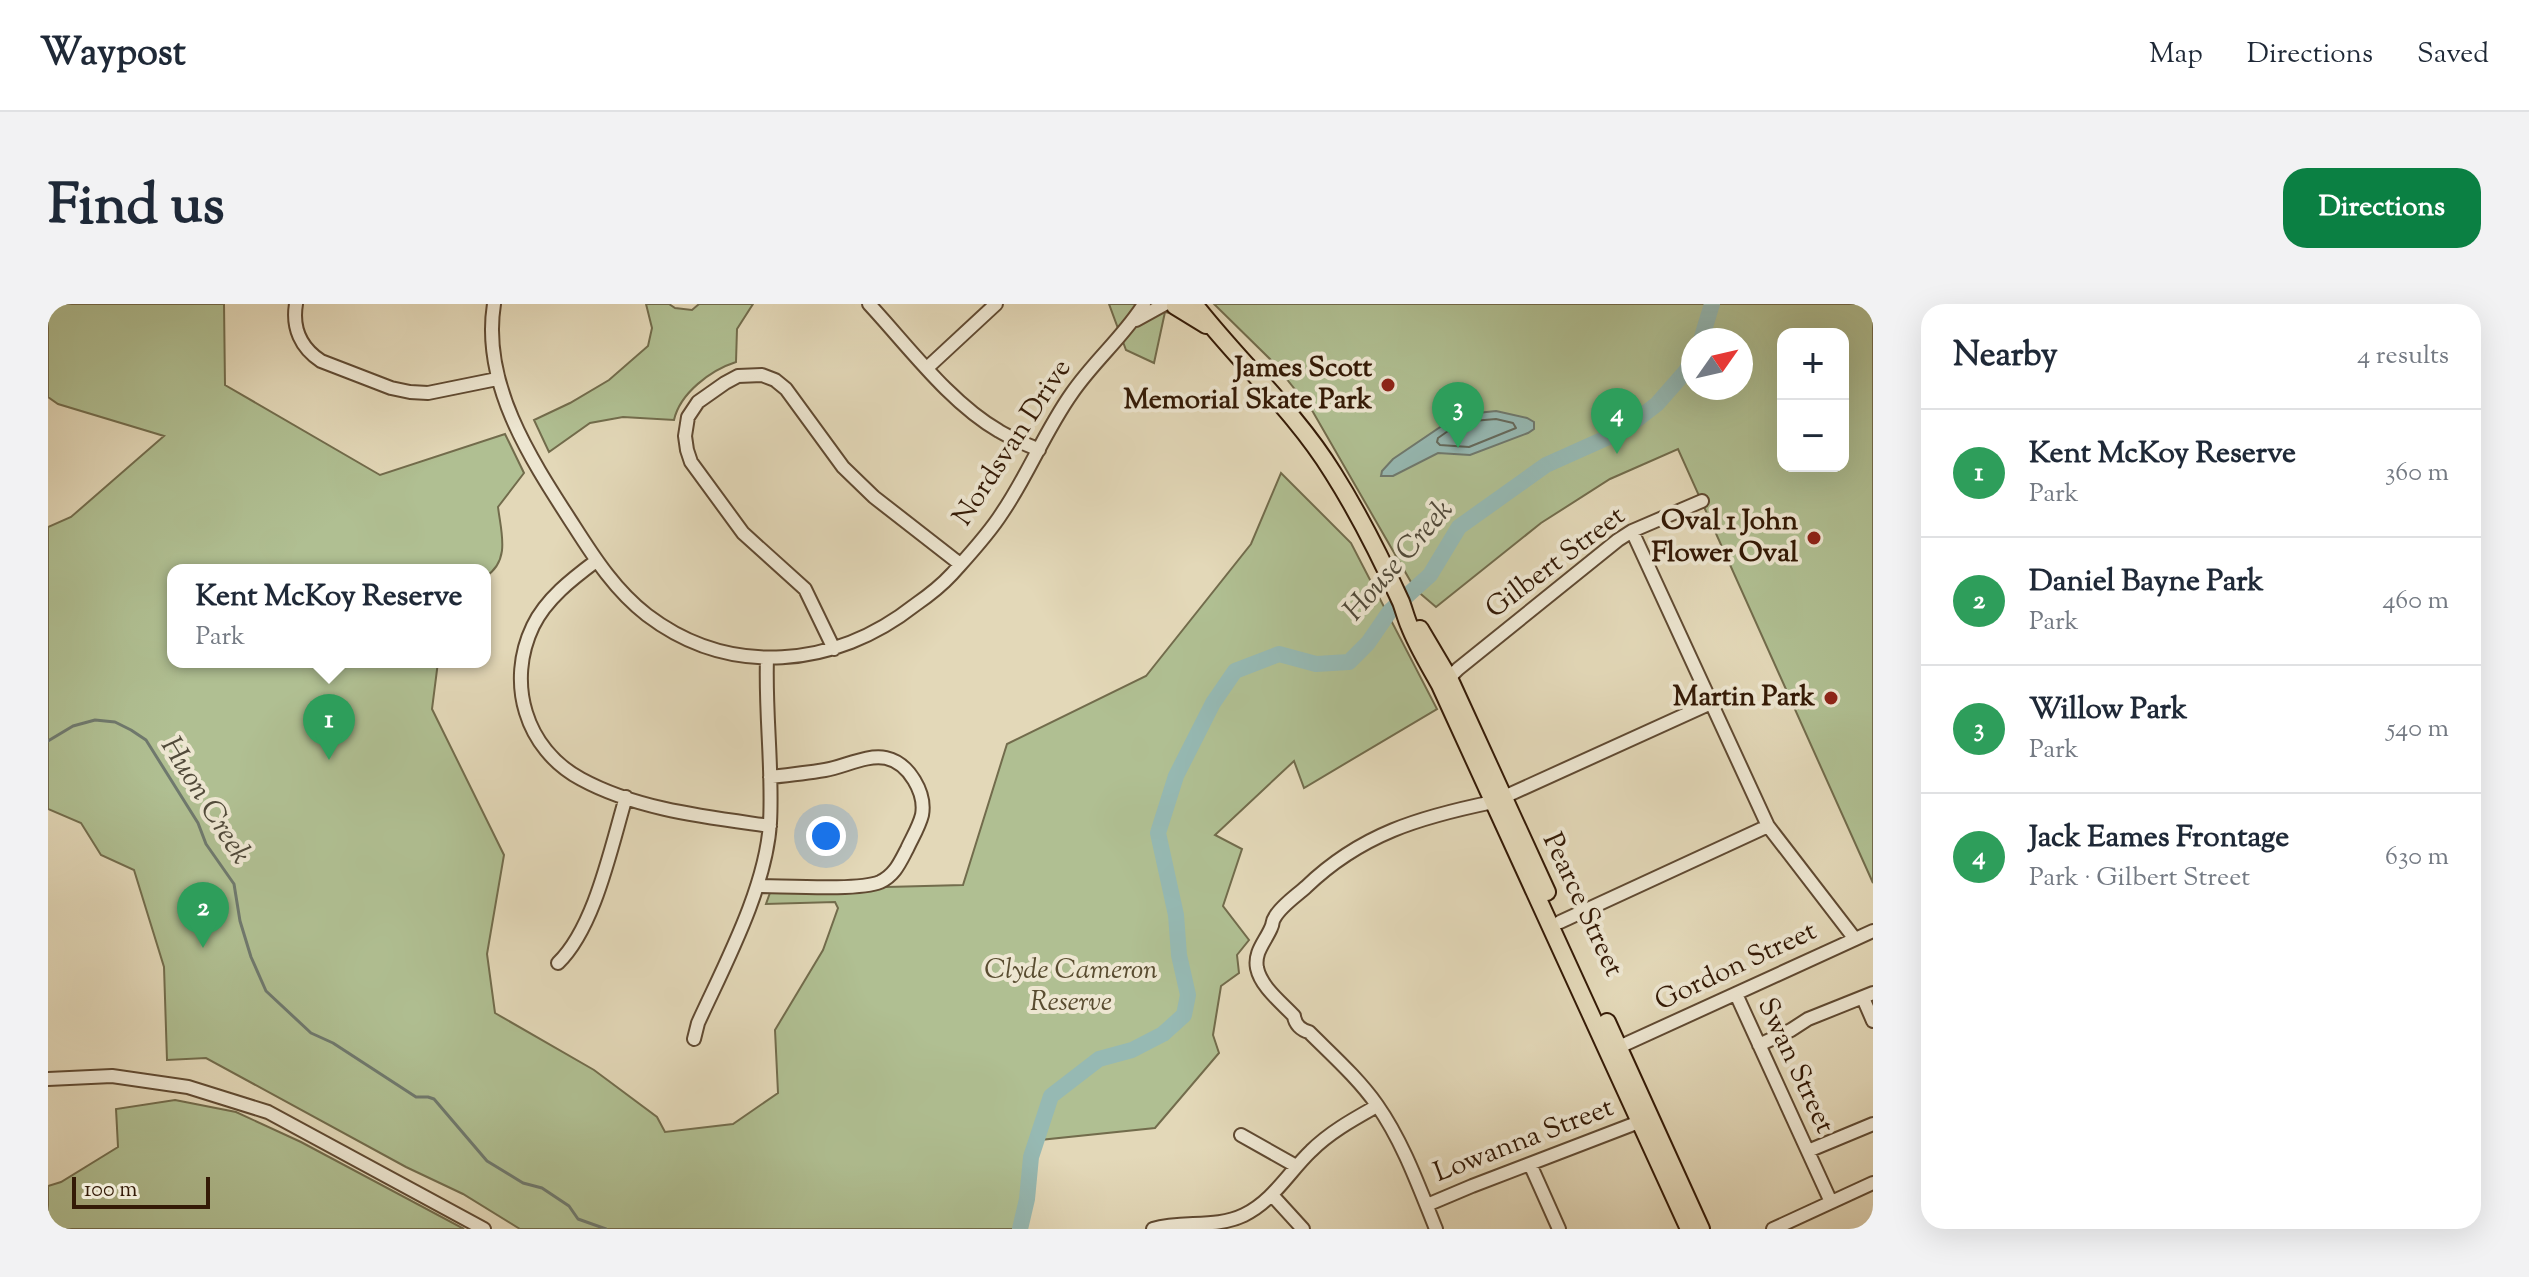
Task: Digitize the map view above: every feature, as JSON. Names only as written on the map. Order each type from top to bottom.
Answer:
[{"type":"main road","name":"Pearce Street","points":[[1194,304],[1315,445],[1349,498],[1444,682],[1614,1049]]},
{"type":"main road","name":"Pearce Street","points":[[1171,305],[1214,330]]},
{"type":"main road","name":"Pearce Street","points":[[1498,800],[1560,922],[1689,1229]]},
{"type":"main road","name":"Pearce Street","points":[[1644,1119],[1701,1229]]},
{"type":"street","points":[[296,304],[295,325],[312,355],[391,388],[428,393],[497,379]]},
{"type":"street","name":"Nordsvan Drive","points":[[494,304],[491,334],[497,379],[523,440],[596,561],[622,592],[646,614],[673,632],[723,652],[767,658],[794,657],[834,649],[870,635],[907,612],[943,583],[1001,515],[1071,394],[1100,355],[1133,322],[1144,304]]},
{"type":"street","points":[[869,304],[972,412],[998,431],[1039,450]]},
{"type":"street","points":[[927,368],[996,304]]},
{"type":"street","name":"Nordsvan Drive","points":[[1133,322],[1171,305]]},
{"type":"street","points":[[834,649],[805,589],[743,533],[691,462],[685,436],[688,417],[698,402],[712,391],[738,376],[762,375],[775,380],[786,389],[843,467],[874,497],[960,564]]},
{"type":"street","name":"Gilbert Street","points":[[1444,682],[1618,540],[1702,501]]},
{"type":"street","points":[[1632,531],[1768,826],[1855,939]]},
{"type":"street","points":[[596,561],[561,589],[534,624],[521,663],[519,682],[530,724],[539,741],[570,773],[626,797],[691,815],[770,826]]},
{"type":"street","points":[[694,1039],[757,886],[770,826],[767,658]]},
{"type":"street","points":[[1436,1229],[1402,1150],[1377,1106],[1309,1032],[1303,1031],[1294,1016],[1266,987],[1258,970],[1257,955],[1271,928],[1280,922],[1291,903],[1319,874],[1360,845],[1405,824],[1498,800],[1711,703]]},
{"type":"street","points":[[757,886],[837,886],[880,882],[899,865],[923,809],[921,794],[911,775],[888,758],[770,777]]},
{"type":"street","points":[[558,963],[569,953],[583,929],[626,797]]},
{"type":"street","points":[[1560,922],[1768,826]]},
{"type":"street","name":"Gordon Street","points":[[1614,1049],[1873,931]]},
{"type":"street","name":"Swan Street","points":[[1736,994],[1831,1202]]},
{"type":"street","points":[[1759,1045],[1811,1018],[1868,995],[1873,1021]]},
{"type":"street","points":[[48,1079],[112,1076],[188,1087],[268,1112],[484,1229]]},
{"type":"street","points":[[1153,1229],[1214,1223],[1245,1214],[1272,1195],[1327,1136],[1377,1106]]},
{"type":"street","name":"Lowanna Street","points":[[1427,1205],[1644,1119]]},
{"type":"street","points":[[1808,1151],[1873,1124]]},
{"type":"street","points":[[1241,1135],[1296,1166]]},
{"type":"street","points":[[1530,1164],[1559,1229]]},
{"type":"street","points":[[1773,1229],[1873,1183]]},
{"type":"street","points":[[1272,1195],[1303,1229]]},
{"type":"green space","name":"Clyde Cameron Reserve","points":[[48,304],[224,304],[225,385],[380,475],[505,434],[524,473],[498,507],[502,545],[498,563],[491,572],[491,564],[167,564],[167,668],[437,668],[432,709],[504,855],[487,954],[495,1013],[594,1070],[657,1117],[665,1132],[733,1124],[778,1093],[775,1030],[823,950],[838,908],[835,902],[766,904],[771,890],[963,885],[1007,744],[1146,676],[1251,544],[1281,473],[1351,543],[1437,709],[1304,788],[1294,761],[1215,835],[1242,849],[1223,906],[1249,940],[1237,955],[1239,973],[1221,986],[1213,1035],[1219,1053],[1155,1128],[1040,1140],[1024,1182],[1015,1229],[520,1229],[463,1194],[406,1167],[206,1058],[167,1060],[164,967],[134,870],[101,855],[81,823],[48,809],[48,527],[71,517],[164,436],[58,404],[48,397]]},
{"type":"green space","points":[[646,304],[669,304],[692,310],[699,304],[753,304],[737,329],[736,362],[698,384],[677,410],[674,420],[623,417],[590,423],[549,452],[534,420],[609,380],[648,346],[652,328]]},
{"type":"green space","points":[[1109,304],[1204,304],[1178,315],[1165,312],[1154,363],[1126,350]]},
{"type":"green space","points":[[1214,304],[1873,304],[1873,883],[1678,449],[1610,479],[1541,523],[1436,607],[1415,589],[1313,412],[1273,362]]},
{"type":"green space","points":[[175,1100],[236,1112],[301,1142],[464,1229],[48,1229],[48,1186],[61,1182],[118,1147],[116,1109]]},
{"type":"water","points":[[1496,411],[1527,418],[1534,422],[1534,429],[1470,455],[1438,453],[1393,476],[1381,476],[1393,459],[1458,415]]},
{"type":"waterway","name":"House Creek","points":[[1705,328],[1712,304]]},
{"type":"waterway","name":"House Creek","points":[[1020,1229],[1031,1157],[1051,1096],[1099,1059],[1132,1050],[1163,1034],[1184,1015],[1188,995],[1179,955],[1176,915],[1158,833],[1176,776],[1213,703],[1235,671],[1279,654],[1316,664],[1349,662],[1368,643],[1390,611],[1430,575],[1459,527],[1546,465],[1622,431],[1657,404],[1681,377]]},
{"type":"waterway","name":"Huon Creek","points":[[48,741],[73,726],[95,720],[115,722],[146,740],[198,823],[206,844],[234,884],[240,921],[266,991],[311,1033],[333,1043],[416,1097],[434,1099],[487,1161],[523,1183],[542,1188],[569,1206],[578,1219],[606,1229]]},
{"type":"place","name":"James Scott Memorial Skate Park","points":[[1388,385]]},
{"type":"place","name":"Willow Park","points":[[1458,448]]},
{"type":"place","name":"Jack Eames Frontage","points":[[1617,454]]},
{"type":"place","name":"Oval 1 John Flower Oval","points":[[1814,538]]},
{"type":"place","name":"Martin Park","points":[[1831,698]]},
{"type":"place","name":"Kent McKoy Reserve","points":[[329,760]]},
{"type":"place","name":"Daniel Bayne Park","points":[[203,948]]}]
